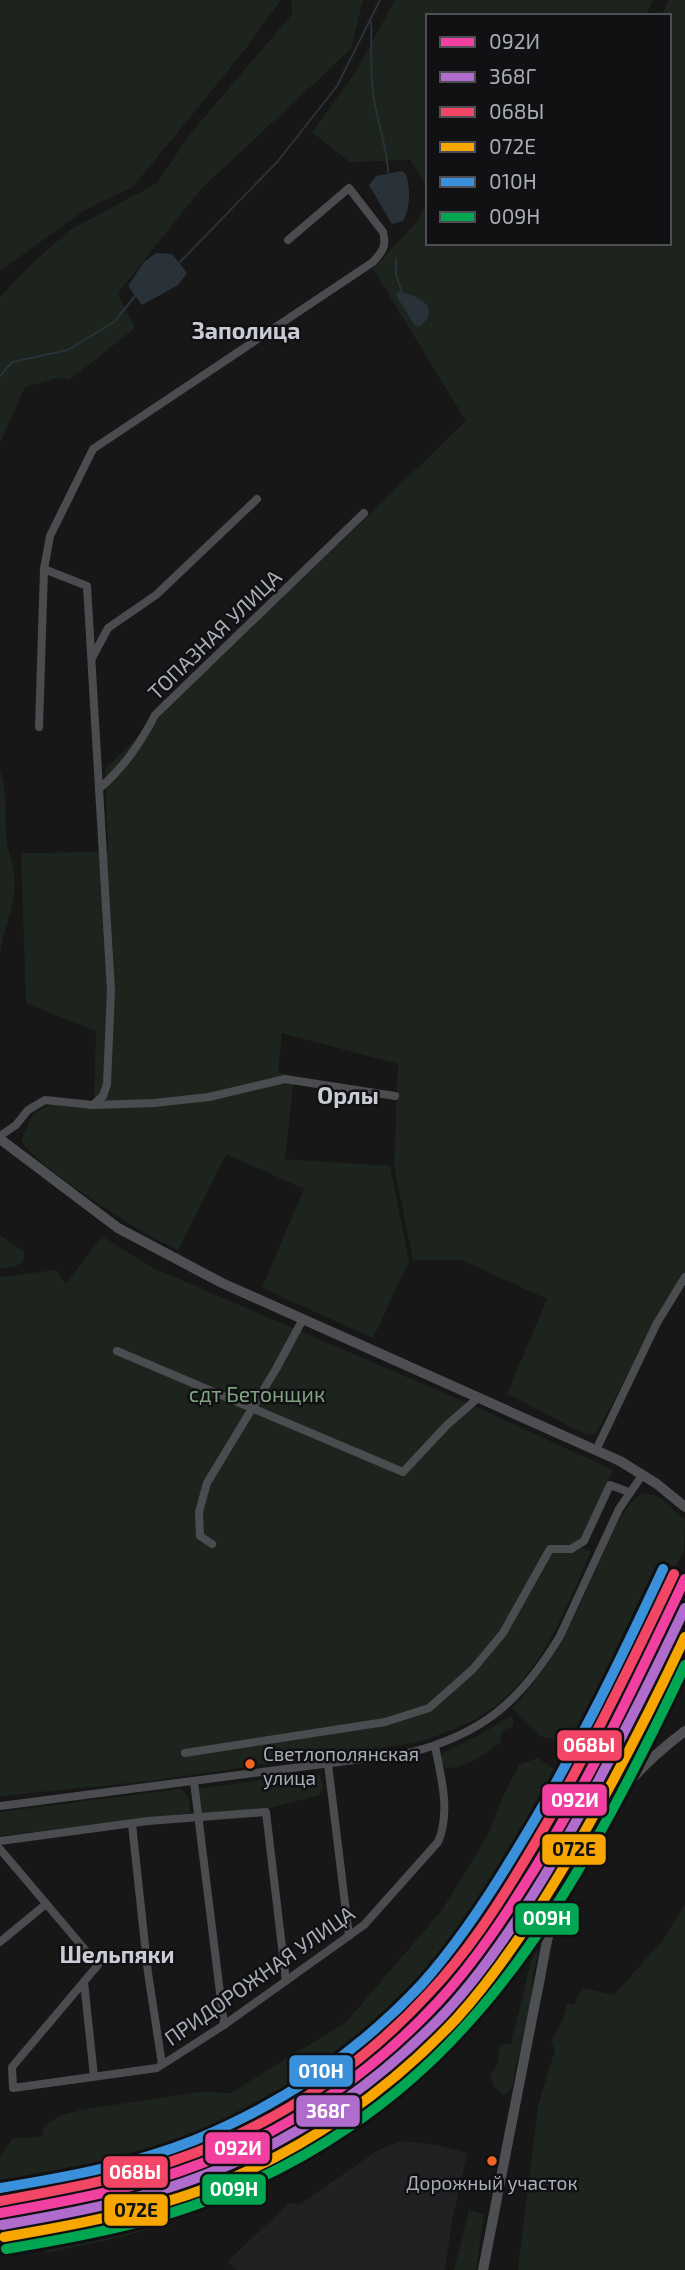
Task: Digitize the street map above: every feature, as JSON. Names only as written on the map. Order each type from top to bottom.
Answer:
[{"type":"main road","points":[[0,1137],[118,1228],[191,1268],[597,1450],[643,1474],[685,1507]]},
{"type":"main road","points":[[483,2270],[560,1893],[583,1846],[600,1820],[645,1764],[685,1731]]},
{"type":"street","points":[[39,727],[44,569],[50,536],[93,449],[373,262],[383,250],[385,240],[383,233],[349,188],[288,240]]},
{"type":"street","points":[[92,658],[108,628],[156,595],[257,499]]},
{"type":"street","name":"ТОПАЗНАЯ УЛИЦА","points":[[99,789],[120,771],[137,749],[155,715],[364,513]]},
{"type":"street","points":[[44,569],[87,586],[111,991],[107,1084],[103,1096],[93,1105]]},
{"type":"street","points":[[0,1137],[16,1125],[28,1110],[45,1100],[93,1105],[154,1103],[209,1097],[285,1079],[395,1096]]},
{"type":"street","points":[[597,1450],[657,1323],[685,1277]]},
{"type":"street","points":[[212,1544],[200,1536],[199,1512],[207,1483],[303,1319]]},
{"type":"street","points":[[117,1351],[403,1472],[447,1425],[479,1397]]},
{"type":"street","points":[[0,1806],[408,1753],[435,1746],[471,1730],[498,1714],[534,1675],[560,1636],[614,1519],[643,1474]]},
{"type":"street","points":[[185,1753],[385,1722],[429,1708],[473,1669],[503,1633],[550,1549],[571,1549],[584,1541],[610,1485],[629,1492]]},
{"type":"street","name":"ПРИДОРОЖНАЯ УЛИЦА","points":[[84,1982],[12,2067],[13,2088],[157,2068],[224,2025],[364,1925],[438,1842],[441,1835],[444,1802],[435,1746]]},
{"type":"street","points":[[328,1764],[349,1936]]},
{"type":"street","points":[[194,1782],[224,2025]]},
{"type":"street","points":[[0,1841],[266,1812],[286,1981]]},
{"type":"street","points":[[132,1825],[148,1973],[162,2064]]},
{"type":"street","points":[[0,1849],[98,1965],[84,1982],[94,2076]]},
{"type":"street","points":[[0,1941],[46,1904]]},
{"type":"shaded area","points":[[402,171],[406,174],[408,185],[407,210],[403,221],[392,224],[369,185],[376,176]]},
{"type":"shaded area","points":[[156,253],[172,254],[187,273],[178,285],[142,305],[128,286],[144,262]]},
{"type":"shaded area","points":[[398,292],[420,299],[428,308],[429,314],[419,327],[414,324],[396,295]]},
{"type":"shaded area","points":[[402,2141],[436,2145],[467,2153],[445,2270],[237,2270],[227,2262],[289,2203],[300,2204],[380,2149]]},
{"type":"green space","points":[[0,0],[281,0],[244,51],[133,187],[85,210],[0,271]]},
{"type":"green space","points":[[291,0],[363,0],[351,49],[201,189],[118,293],[135,328],[69,380],[57,378],[25,387],[0,443],[0,297],[30,265],[70,230],[157,183],[190,134],[292,14]]},
{"type":"green space","points":[[395,0],[653,0],[647,14],[426,14],[426,185],[410,160],[350,162],[312,132],[355,73]]},
{"type":"green space","points":[[669,0],[685,0],[685,1274],[666,1300],[601,1425],[594,1434],[587,1435],[507,1394],[547,1299],[461,1260],[413,1260],[394,1165],[398,1064],[282,1033],[278,1072],[294,1076],[285,1159],[390,1166],[409,1261],[373,1338],[262,1288],[304,1189],[226,1154],[178,1250],[103,1207],[55,1173],[29,1150],[21,1141],[33,1114],[51,1104],[68,1107],[94,1100],[96,1031],[26,1003],[21,853],[108,852],[105,769],[466,421],[373,269],[418,220],[426,202],[426,245],[671,245],[671,14],[662,14]]},
{"type":"green space","points":[[0,771],[5,797],[7,842],[15,881],[13,903],[0,954]]},
{"type":"green space","points":[[0,1235],[24,1252],[24,1259],[17,1266],[0,1269]]},
{"type":"green space","name":"сдт Бетонщик","points":[[102,1236],[151,1267],[472,1405],[613,1470],[586,1534],[574,1547],[591,1551],[562,1617],[538,1660],[507,1696],[471,1721],[415,1743],[150,1781],[0,1796],[0,1277],[56,1270],[66,1284]]},
{"type":"green space","points":[[644,1493],[659,1497],[685,1520],[684,1551],[610,1686],[582,1729],[557,1736],[555,1739],[542,1737],[512,1708],[545,1668],[583,1599],[615,1528],[631,1503]]},
{"type":"green space","points":[[508,1717],[514,1722],[512,1728],[501,1733],[501,1742],[468,1763],[446,1768],[441,1759],[443,1753]]},
{"type":"green space","points":[[538,1758],[555,1770],[526,1841],[469,1931],[358,2047],[316,2065],[297,2092],[237,2113],[219,2128],[108,2172],[30,2184],[0,2194],[0,2156],[13,2138],[42,2137],[44,2126],[62,2115],[86,2109],[200,2092],[231,2093],[346,2022],[442,1910],[488,1835],[519,1765]]},
{"type":"green space","points":[[313,1773],[319,1775],[322,1783],[319,1795],[266,1809],[202,1815],[197,1789]]},
{"type":"green space","points":[[180,1789],[188,1797],[190,1813],[0,1836],[0,1812]]},
{"type":"green space","points":[[685,1905],[685,2270],[518,2270],[538,2105],[555,2050],[551,2043],[563,2019],[567,2003],[574,2004],[582,1988],[614,1995],[663,1940]]},
{"type":"green space","points":[[539,1948],[533,1976],[531,2008],[512,2088],[504,2095],[494,2087],[490,2076],[497,2065],[500,2045],[511,2044],[531,1961]]},
{"type":"green space","points":[[283,2163],[228,2198],[169,2223],[44,2253],[47,2234],[193,2194]]},
{"type":"green space","points":[[469,2210],[484,2214],[476,2270],[454,2270]]},
{"type":"waterway","points":[[179,263],[278,161],[337,86],[380,0]]},
{"type":"waterway","points":[[371,21],[373,92],[388,172]]},
{"type":"waterway","points":[[396,259],[396,275],[402,292]]},
{"type":"waterway","points":[[0,376],[12,362],[68,350],[114,322],[135,296]]},
{"type":"transit line","name":"010Н","points":[[0,2188],[123,2163],[172,2149],[227,2126],[316,2074],[371,2033],[397,2009],[448,1953],[537,1817],[575,1747],[663,1569]]},
{"type":"transit line","name":"068Ы","points":[[0,2201],[123,2176],[195,2153],[228,2139],[260,2124],[321,2087],[404,2019],[456,1962],[514,1878],[585,1755],[674,1574]]},
{"type":"transit line","name":"092И","points":[[0,2213],[126,2187],[176,2173],[233,2150],[298,2116],[328,2096],[358,2075],[413,2028],[478,1953],[537,1865],[596,1760],[685,1579]]},
{"type":"transit line","name":"368Г","points":[[2,2225],[132,2198],[182,2183],[241,2160],[336,2106],[420,2038],[473,1980],[534,1893],[601,1777],[685,1608]]},
{"type":"transit line","name":"072Е","points":[[4,2237],[134,2211],[210,2187],[278,2156],[311,2137],[403,2070],[431,2045],[471,2002],[534,1916],[608,1791],[685,1637]]},
{"type":"transit line","name":"009Н","points":[[6,2249],[139,2222],[216,2197],[286,2165],[319,2146],[351,2126],[412,2079],[440,2053],[499,1986],[560,1900],[614,1806],[685,1665]]},
{"type":"place","name":"Светлополянская улица","points":[[250,1764]]},
{"type":"place","name":"Дорожный участок","points":[[492,2161]]},
{"type":"district","name":"Заполица","points":[[246,330]]},
{"type":"district","name":"Орлы","points":[[348,1095]]},
{"type":"district","name":"Шельпяки","points":[[117,1954]]}]
